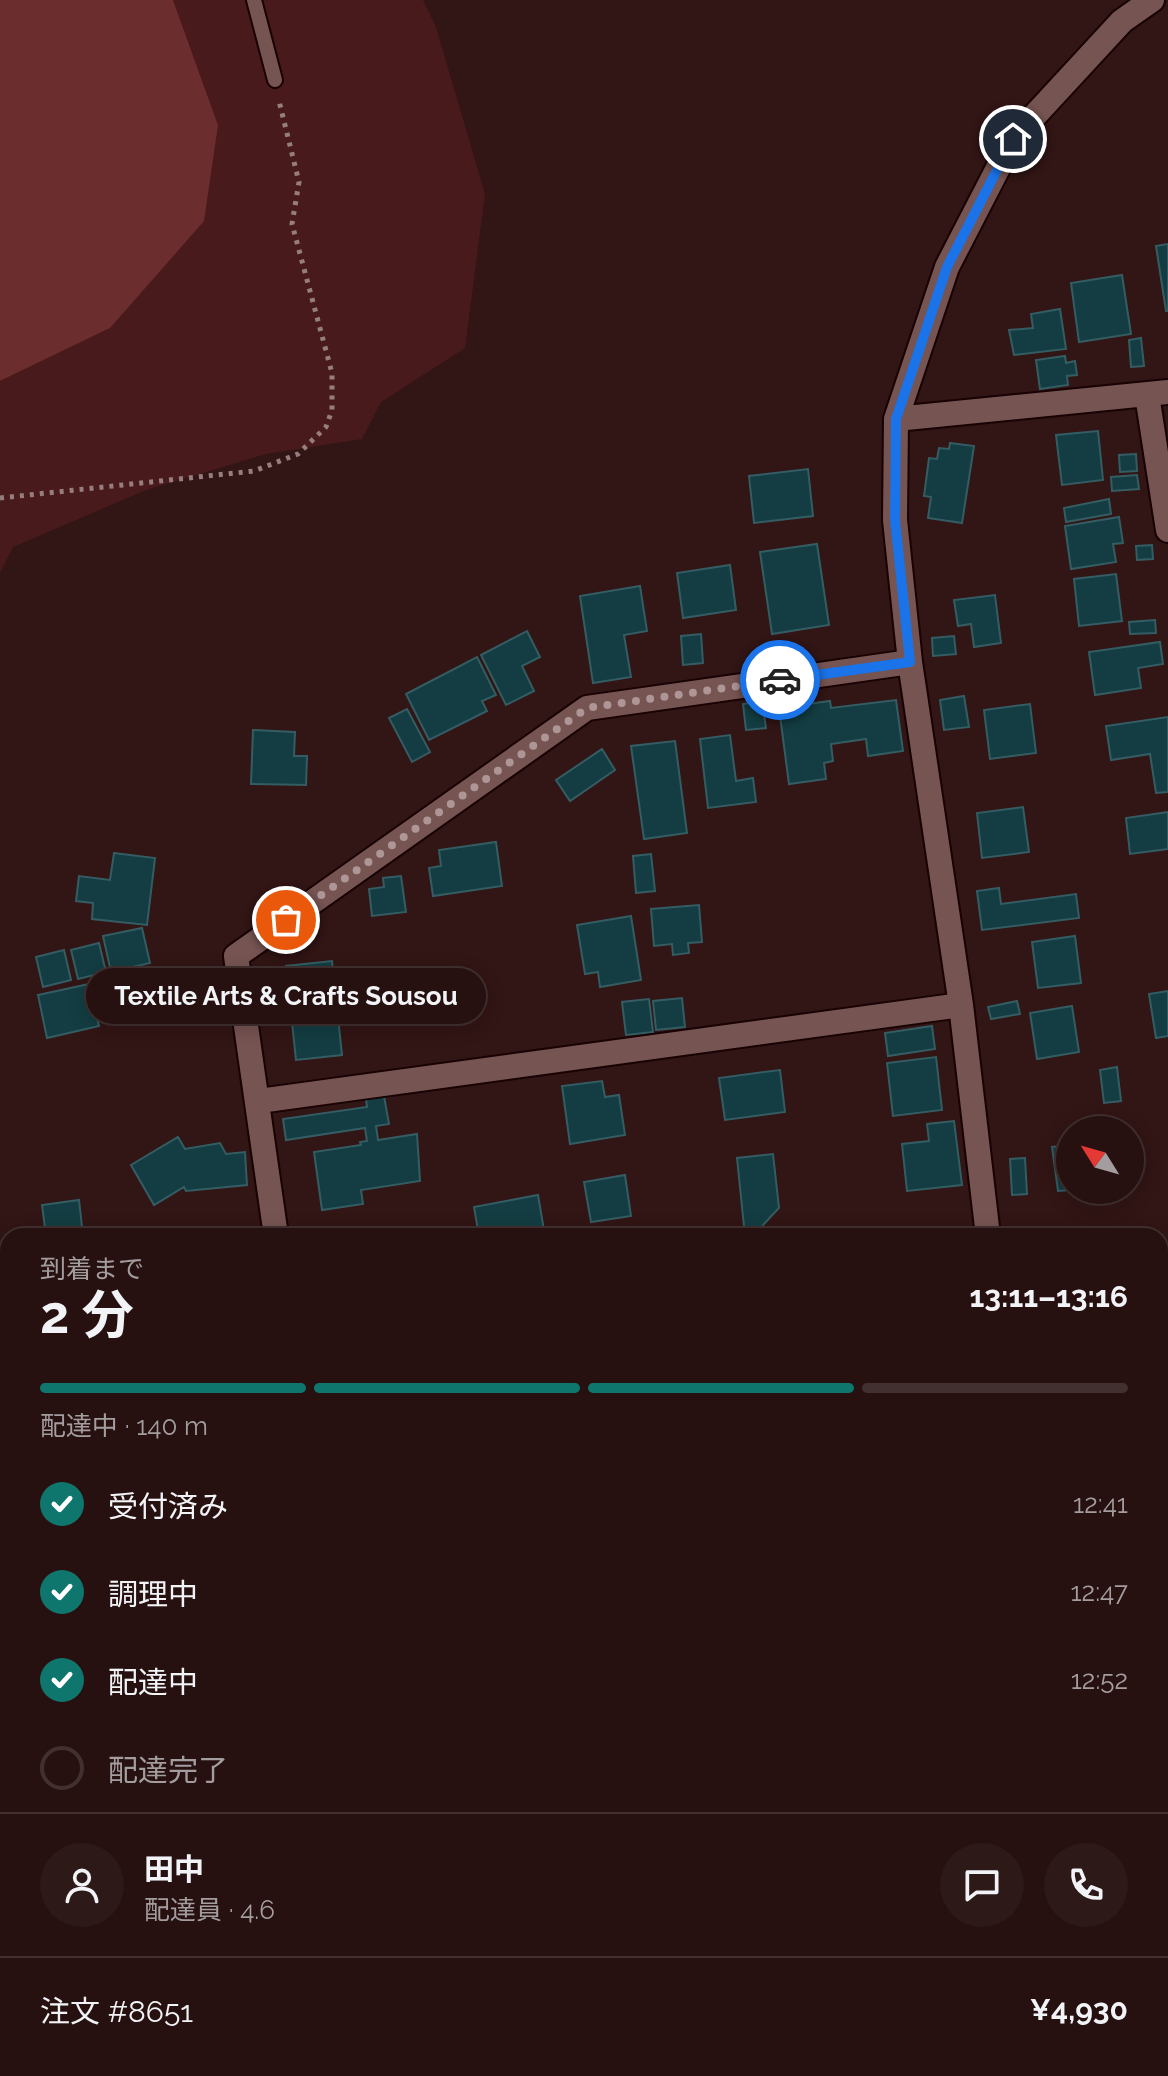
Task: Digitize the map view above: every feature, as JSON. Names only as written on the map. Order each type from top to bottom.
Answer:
[{"type":"street","points":[[987,1228],[961,1005],[910,662],[895,520],[896,419],[947,267],[1013,139],[1122,21],[1152,0]]},
{"type":"street","points":[[896,419],[1158,393],[1168,530]]},
{"type":"street","points":[[275,1228],[236,956],[587,708],[910,662]]},
{"type":"street","points":[[259,1101],[961,1005]]},
{"type":"lane","points":[[254,0],[275,80]]},
{"type":"path","points":[[0,498],[254,471],[298,454],[326,427],[332,410],[332,373],[292,224],[299,182],[275,80]]},
{"type":"shaded area","points":[[0,0],[173,0],[218,125],[204,221],[110,328],[0,381]]},
{"type":"shaded area","points":[[173,0],[423,0],[436,27],[485,194],[465,348],[381,402],[362,439],[266,454],[146,490],[13,547],[0,573],[0,381],[110,328],[218,125]]},
{"type":"building","points":[[1168,244],[1168,311],[1166,311],[1156,246]]},
{"type":"building","points":[[1122,275],[1131,334],[1079,342],[1071,283]]},
{"type":"building","points":[[1060,309],[1066,349],[1014,355],[1009,330],[1033,328],[1031,314]]},
{"type":"building","points":[[1141,338],[1144,366],[1131,367],[1129,340]]},
{"type":"building","points":[[1065,356],[1066,363],[1075,361],[1077,375],[1067,376],[1068,385],[1040,389],[1036,360]]},
{"type":"building","points":[[1098,431],[1103,480],[1062,485],[1056,435]]},
{"type":"building","points":[[950,443],[974,446],[962,523],[928,518],[931,497],[924,496],[929,458],[937,459],[939,448],[949,449]]},
{"type":"building","points":[[1136,454],[1137,471],[1120,472],[1119,455]]},
{"type":"building","points":[[808,469],[813,516],[754,523],[749,476]]},
{"type":"building","points":[[1137,475],[1139,489],[1112,491],[1111,477]]},
{"type":"building","points":[[1109,499],[1111,514],[1066,522],[1064,508]]},
{"type":"building","points":[[1119,517],[1123,543],[1113,544],[1116,562],[1071,569],[1065,526]]},
{"type":"building","points":[[817,544],[829,625],[772,634],[760,552]]},
{"type":"building","points":[[1152,545],[1153,559],[1137,560],[1136,546]]},
{"type":"building","points":[[730,565],[736,610],[683,618],[677,573]]},
{"type":"building","points":[[1116,574],[1122,621],[1079,626],[1074,579]]},
{"type":"building","points":[[640,586],[647,631],[624,635],[631,677],[593,683],[580,596]]},
{"type":"building","points":[[995,595],[1001,643],[974,647],[971,624],[958,626],[954,600]]},
{"type":"building","points":[[1155,620],[1156,633],[1130,634],[1129,622]]},
{"type":"building","points":[[527,631],[540,657],[522,666],[534,691],[506,705],[481,655]]},
{"type":"building","points":[[701,634],[703,663],[683,665],[681,636]]},
{"type":"building","points":[[954,636],[956,654],[933,656],[932,638]]},
{"type":"building","points":[[1160,642],[1163,664],[1138,668],[1141,688],[1095,695],[1089,652]]},
{"type":"building","points":[[477,657],[496,695],[482,701],[487,711],[429,740],[406,694]]},
{"type":"building","points":[[964,696],[969,727],[944,730],[940,700]]},
{"type":"building","points":[[896,700],[903,751],[868,756],[866,739],[831,744],[833,761],[824,763],[826,779],[789,784],[779,708],[830,701],[831,708]]},
{"type":"building","points":[[762,701],[766,728],[746,730],[743,704]]},
{"type":"building","points":[[1030,704],[1036,753],[990,759],[984,710]]},
{"type":"building","points":[[407,709],[430,752],[412,762],[389,718]]},
{"type":"building","points":[[1168,717],[1168,792],[1156,793],[1150,754],[1111,760],[1106,726]]},
{"type":"building","points":[[253,730],[295,732],[294,756],[307,756],[306,785],[251,784]]},
{"type":"building","points":[[730,735],[736,781],[753,778],[756,802],[708,808],[700,739]]},
{"type":"building","points":[[675,741],[687,833],[644,839],[631,746]]},
{"type":"building","points":[[602,749],[615,770],[570,801],[556,780]]},
{"type":"building","points":[[1023,807],[1029,852],[982,858],[977,813]]},
{"type":"building","points":[[1168,812],[1168,849],[1130,854],[1126,818]]},
{"type":"building","points":[[496,842],[502,886],[433,896],[429,868],[441,866],[439,850]]},
{"type":"building","points":[[114,853],[155,858],[147,925],[92,919],[93,903],[76,901],[79,876],[110,880]]},
{"type":"building","points":[[651,854],[655,891],[636,893],[633,856]]},
{"type":"building","points":[[401,876],[406,912],[372,916],[369,889],[384,887],[383,878]]},
{"type":"building","points":[[999,888],[1001,904],[1076,894],[1079,918],[982,930],[977,891]]},
{"type":"building","points":[[699,905],[702,942],[688,943],[689,953],[673,955],[672,944],[654,946],[651,909]]},
{"type":"building","points":[[631,916],[641,980],[600,987],[598,972],[585,974],[577,925]]},
{"type":"building","points":[[142,928],[150,963],[111,972],[103,936]]},
{"type":"building","points":[[1075,936],[1081,983],[1038,988],[1032,942]]},
{"type":"building","points":[[99,943],[106,972],[78,979],[71,950]]},
{"type":"building","points":[[64,950],[71,980],[43,987],[36,957]]},
{"type":"building","points":[[332,961],[342,1055],[296,1060],[286,966]]},
{"type":"building","points":[[89,984],[99,1026],[47,1038],[38,995]]},
{"type":"building","points":[[1168,991],[1168,1036],[1156,1038],[1149,994]]},
{"type":"building","points":[[682,998],[685,1027],[656,1030],[653,1001]]},
{"type":"building","points":[[649,999],[653,1032],[626,1035],[622,1002]]},
{"type":"building","points":[[1017,1001],[1020,1014],[991,1019],[988,1007]]},
{"type":"building","points":[[1072,1006],[1079,1052],[1037,1059],[1030,1013]]},
{"type":"building","points":[[932,1026],[935,1049],[888,1056],[885,1033]]},
{"type":"building","points":[[936,1057],[942,1110],[893,1116],[887,1063]]},
{"type":"building","points":[[1117,1067],[1121,1101],[1104,1103],[1100,1070]]},
{"type":"building","points":[[780,1070],[785,1112],[725,1120],[719,1078]]},
{"type":"building","points":[[602,1081],[605,1097],[619,1095],[625,1135],[570,1144],[562,1086]]},
{"type":"building","points":[[384,1096],[389,1124],[376,1126],[378,1140],[417,1134],[420,1181],[361,1190],[363,1204],[322,1210],[314,1152],[361,1145],[360,1142],[367,1141],[365,1128],[286,1140],[283,1119],[367,1107],[366,1099]]},
{"type":"building","points":[[954,1121],[962,1185],[907,1191],[902,1144],[929,1141],[927,1124]]},
{"type":"building","points":[[178,1137],[185,1149],[220,1143],[226,1154],[245,1152],[247,1185],[186,1191],[184,1187],[154,1205],[131,1165]]},
{"type":"building","points":[[1052,1147],[1056,1147],[1056,1176]]},
{"type":"building","points":[[773,1154],[779,1208],[763,1228],[744,1228],[737,1158]]},
{"type":"building","points":[[1025,1158],[1027,1194],[1012,1195],[1010,1159]]},
{"type":"building","points":[[625,1175],[631,1216],[591,1222],[584,1182]]},
{"type":"building","points":[[538,1195],[544,1228],[478,1228],[474,1207]]},
{"type":"building","points":[[79,1200],[82,1228],[45,1228],[42,1205]]},
{"type":"way so far","points":[[286,920],[587,708],[780,680]]},
{"type":"place","name":"Textile Arts & Crafts Sousou","points":[[286,920]]},
{"type":"route","points":[[780,680],[910,662],[895,520],[896,419],[947,267],[1013,139]]}]
